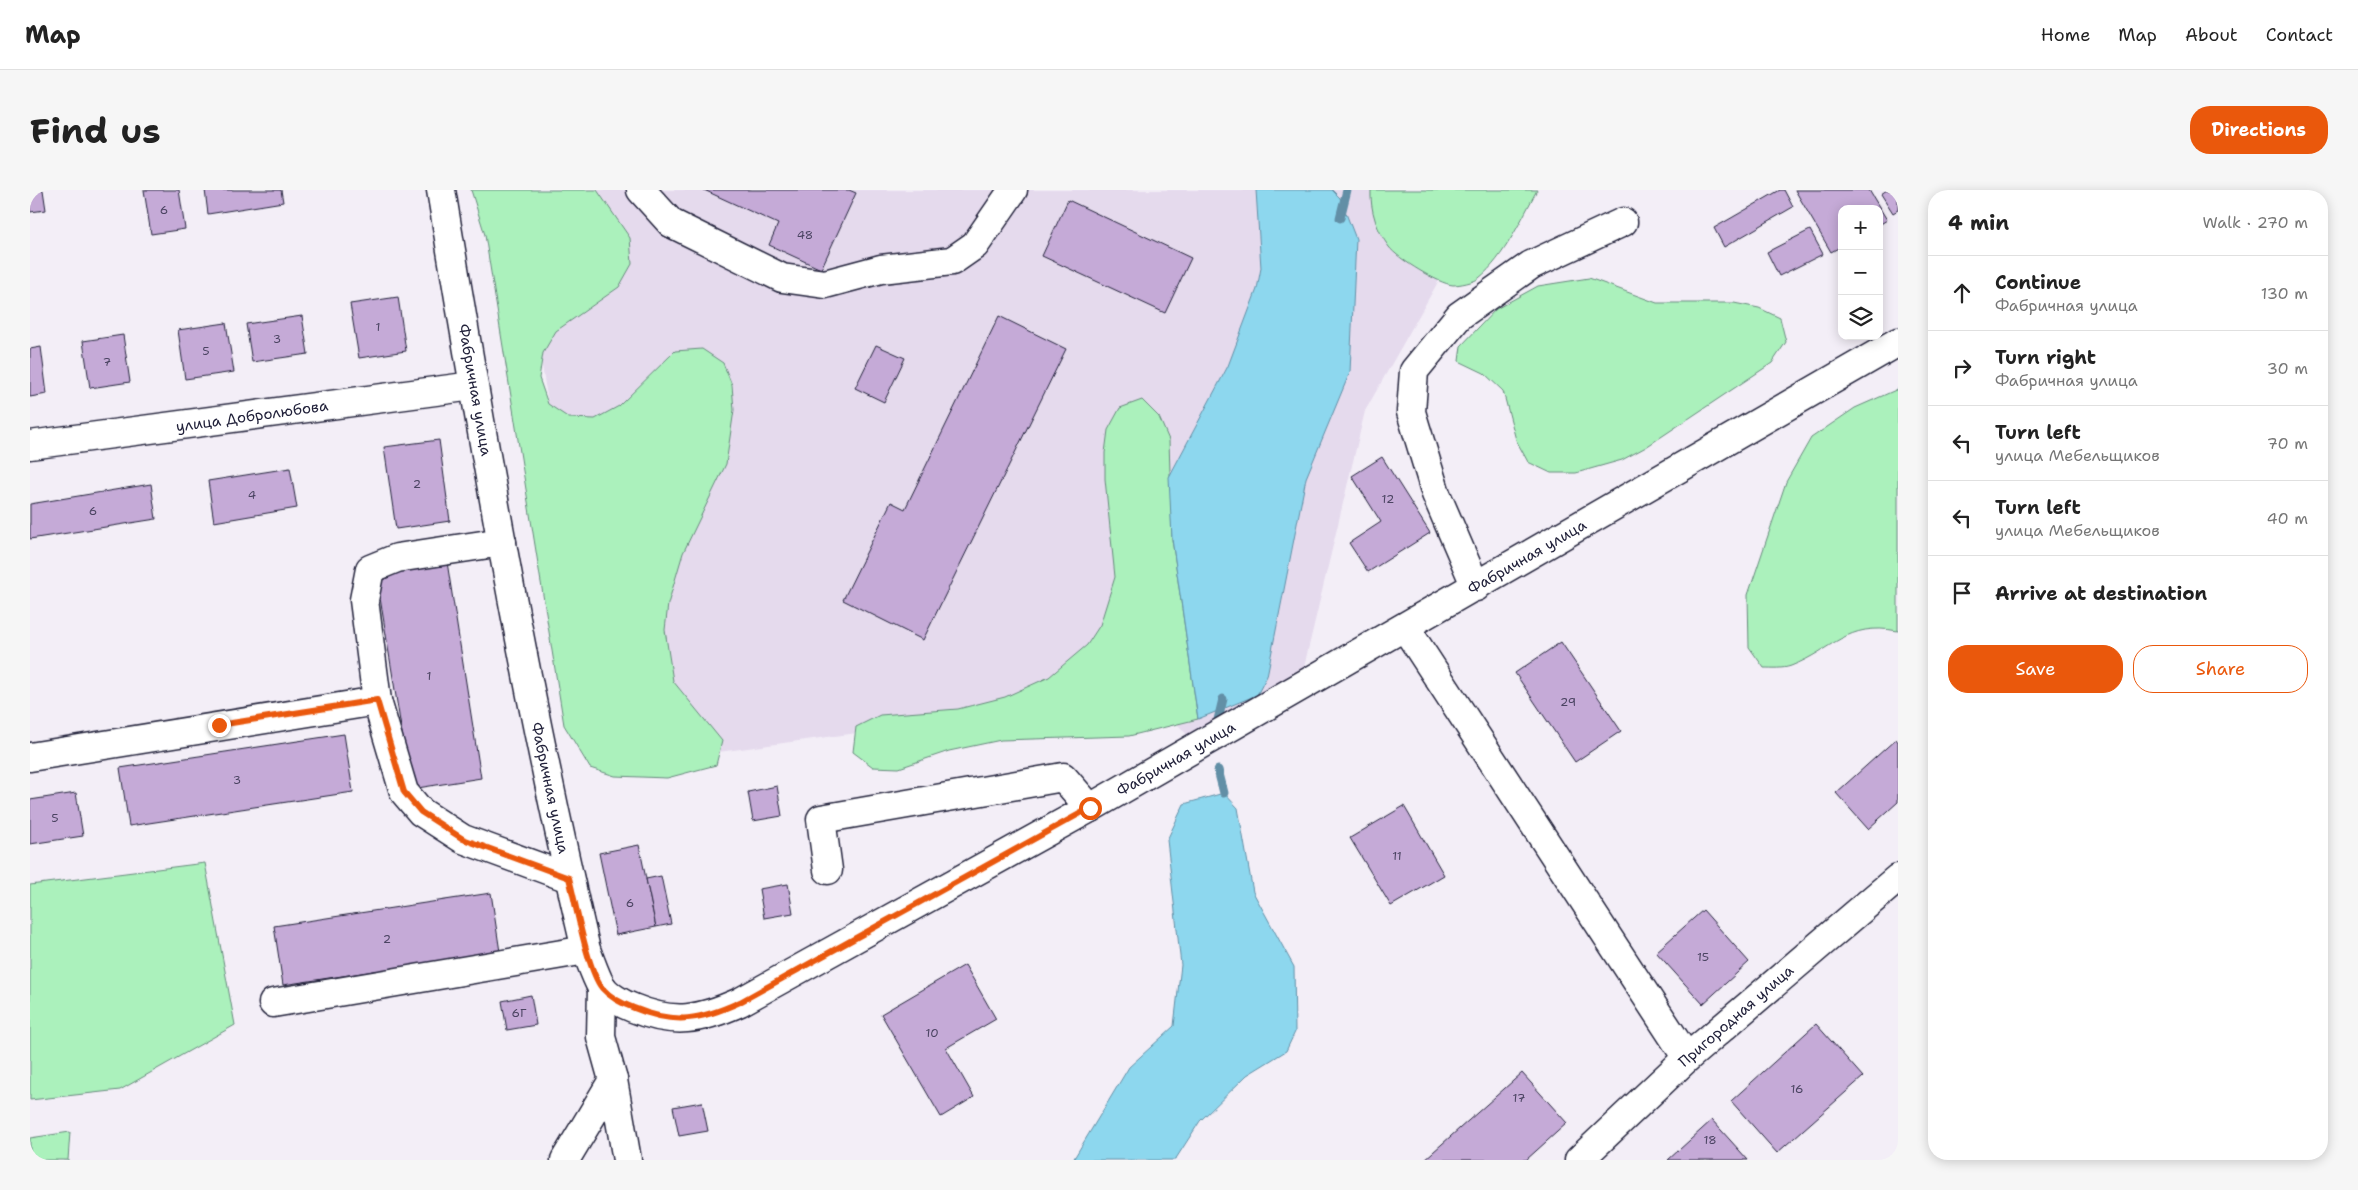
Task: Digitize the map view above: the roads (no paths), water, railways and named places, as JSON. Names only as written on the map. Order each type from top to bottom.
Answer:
[{"type":"street","name":"Фабричная улица","points":[[441,190],[473,386],[526,680],[586,950],[602,987],[623,1004],[652,1016],[673,1019],[695,1018],[718,1012],[749,998],[1090,808],[1898,342]]},
{"type":"street","points":[[641,190],[671,223],[782,278],[825,284],[881,269],[952,261],[975,244],[1013,190]]},
{"type":"street","points":[[1476,587],[1436,494],[1410,412],[1414,371],[1459,316],[1531,265],[1623,222]]},
{"type":"street","name":"улица Добролюбова","points":[[30,446],[473,386]]},
{"type":"street","points":[[502,542],[397,558],[370,569],[364,600],[377,700],[404,792],[421,812],[463,839],[569,878]]},
{"type":"street","points":[[1405,627],[1687,1058]]},
{"type":"street","points":[[30,757],[377,700]]},
{"type":"street","points":[[828,870],[821,819],[1063,778],[1090,808]]},
{"type":"street","name":"Пригородная улица","points":[[1579,1160],[1687,1058],[1898,878]]},
{"type":"street","points":[[273,1003],[586,950]]},
{"type":"street","points":[[602,987],[601,1037],[613,1080],[627,1160]]},
{"type":"street","points":[[565,1160],[613,1080]]},
{"type":"water","points":[[1256,190],[1332,190],[1340,198],[1356,239],[1350,372],[1306,478],[1267,676],[1257,695],[1198,719],[1172,539],[1169,477],[1228,366],[1257,289],[1261,268]]},
{"type":"water","points":[[1224,793],[1238,808],[1253,892],[1294,967],[1295,1032],[1286,1051],[1247,1075],[1200,1121],[1175,1160],[1073,1160],[1129,1067],[1174,1026],[1181,965],[1167,840],[1184,804]]},
{"type":"waterway","points":[[1340,218],[1347,190]]},
{"type":"waterway","points":[[1216,728],[1223,699]]},
{"type":"waterway","points":[[1218,770],[1224,793]]}]
